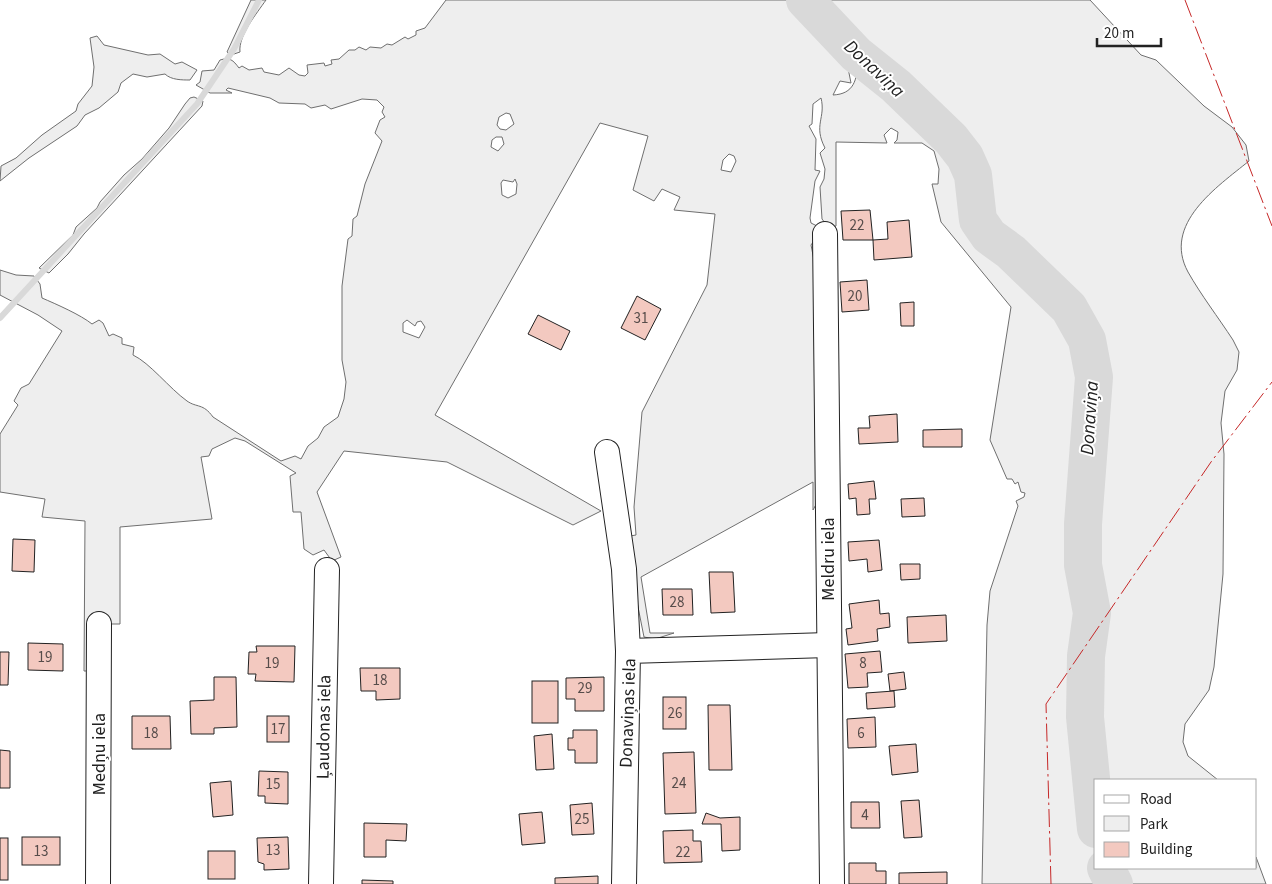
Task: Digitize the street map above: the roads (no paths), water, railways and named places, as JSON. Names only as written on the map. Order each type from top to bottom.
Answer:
[{"type":"street","name":"Meldru iela","points":[[825,234],[832,884]]},
{"type":"street","points":[[607,452],[624,569],[628,651]]},
{"type":"street","name":"Ļaudonas iela","points":[[321,884],[327,570]]},
{"type":"street","name":"Medņu iela","points":[[98,884],[99,624]]},
{"type":"street","name":"Donaviņas iela","points":[[624,884],[628,651],[828,645]]},
{"type":"waterway","points":[[0,318],[197,104],[234,49],[259,0]]},
{"type":"waterway","name":"Donaviņa","points":[[805,0],[856,54],[896,86],[951,139],[965,157],[973,175],[978,220],[989,236],[1011,252],[1069,308],[1087,340],[1094,377],[1083,524],[1083,565],[1092,613],[1086,656],[1085,717],[1094,809]]},
{"type":"waterway","name":"Donaviņa","points":[[1106,869],[1114,884]]}]
